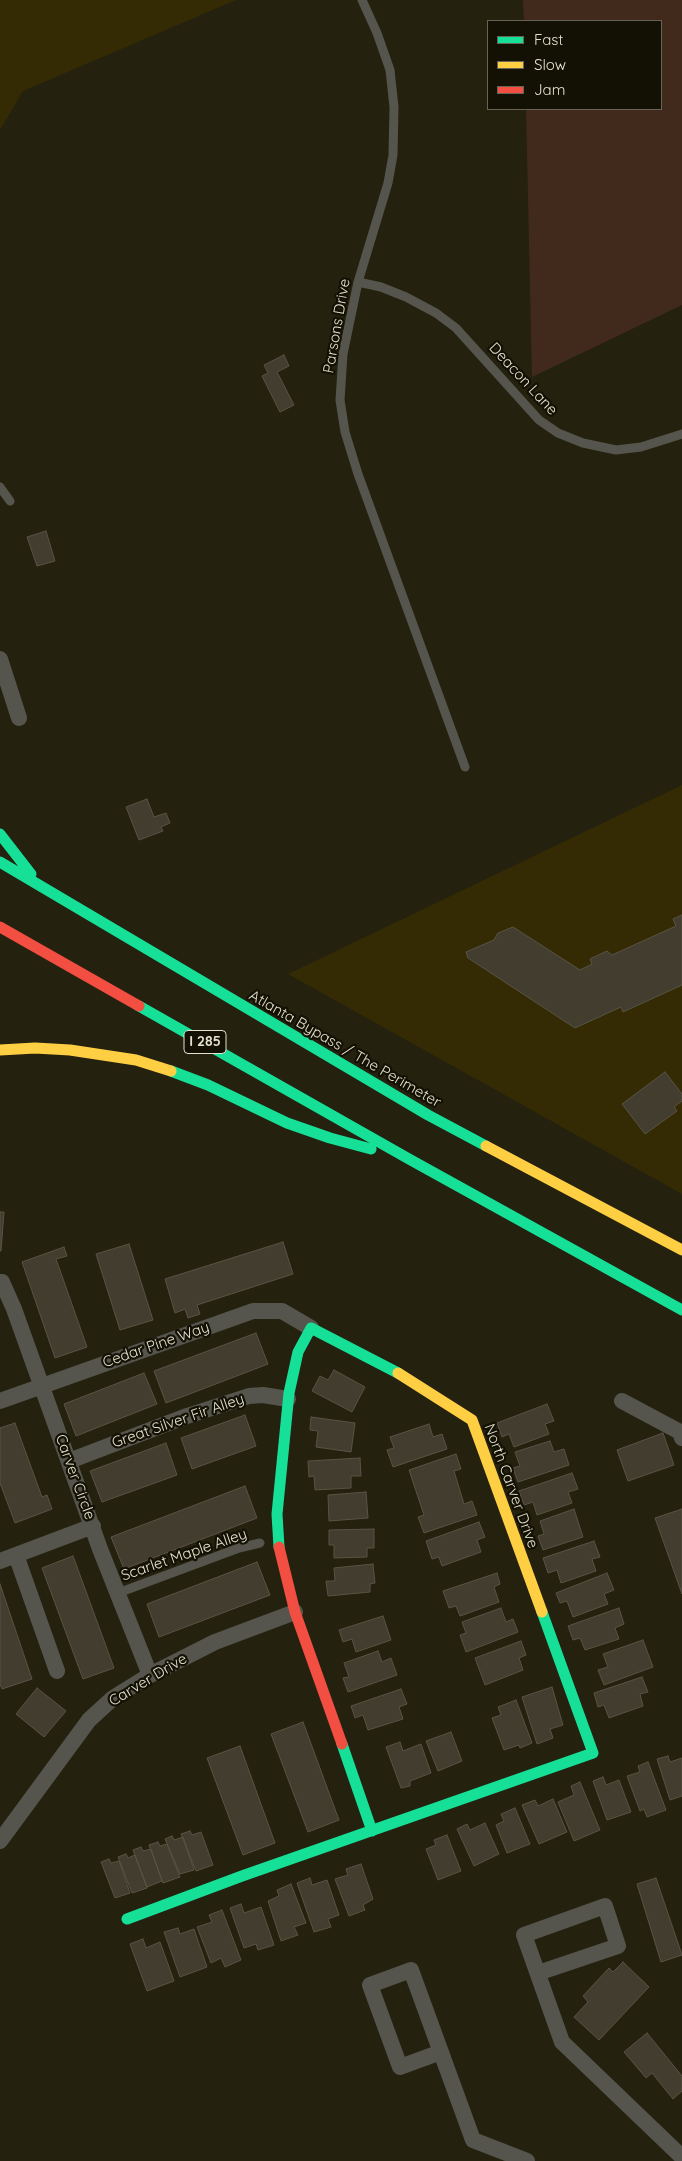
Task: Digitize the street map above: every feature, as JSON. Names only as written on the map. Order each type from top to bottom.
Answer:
[{"type":"main road","points":[[0,834],[38,883]]},
{"type":"main road","name":"Atlanta Bypass / The Perimeter","points":[[0,862],[428,1115],[682,1250]]},
{"type":"main road","name":"I 285","points":[[0,927],[408,1159],[682,1310]]},
{"type":"main road","points":[[0,1050],[35,1048],[70,1050],[136,1060],[190,1078],[287,1123],[330,1138],[408,1159]]},
{"type":"main road","points":[[127,1919],[372,1831],[295,1612],[280,1556],[277,1514],[288,1399],[298,1352],[311,1328]]},
{"type":"main road","name":"North Carver Drive","points":[[311,1328],[393,1370],[472,1420],[593,1754],[372,1831]]},
{"type":"street","points":[[0,659],[19,718]]},
{"type":"street","name":"Carver Circle","points":[[0,1282],[2,1282],[14,1309],[93,1526],[150,1675]]},
{"type":"street","name":"Cedar Pine Way","points":[[0,1401],[253,1310],[282,1311],[311,1328]]},
{"type":"street","name":"Great Silver Fir Alley","points":[[70,1461],[195,1414],[249,1396],[264,1395],[288,1399]]},
{"type":"street","points":[[622,1401],[680,1432],[682,1438]]},
{"type":"street","points":[[0,1561],[93,1526]]},
{"type":"street","points":[[16,1555],[57,1671]]},
{"type":"street","name":"Carver Drive","points":[[0,1840],[89,1720],[113,1698],[150,1675],[216,1642],[295,1612]]},
{"type":"street","points":[[538,1973],[618,1946],[605,1906],[524,1935],[562,2042],[682,2157]]},
{"type":"street","points":[[441,2052],[400,2067],[370,1985],[411,1970],[441,2052],[473,2140],[528,2161]]},
{"type":"lane","name":"Parsons Drive","points":[[362,0],[377,33],[390,70],[394,117],[393,155],[388,183],[358,282],[344,354],[340,400],[345,432],[358,474],[465,766]]},
{"type":"lane","name":"Deacon Lane","points":[[358,282],[381,287],[406,297],[436,313],[449,323],[497,372],[539,420],[558,433],[583,443],[616,450],[641,447],[682,434]]},
{"type":"lane","points":[[0,487],[10,501]]},
{"type":"lane","name":"Scarlet Maple Alley","points":[[118,1593],[260,1542]]},
{"type":"shaded area","points":[[0,0],[236,0],[23,91],[0,130]]},
{"type":"shaded area","points":[[523,0],[682,0],[682,305],[532,377],[526,110],[662,110],[662,20],[524,20]]},
{"type":"shaded area","points":[[682,785],[682,1194],[288,974]]},
{"type":"building","points":[[284,355],[289,366],[277,372],[294,405],[280,412],[262,376],[268,373],[264,365]]},
{"type":"building","points":[[46,531],[55,561],[37,566],[27,537]]},
{"type":"building","points":[[147,799],[154,817],[166,813],[170,823],[161,827],[163,831],[139,840],[126,807]]},
{"type":"building","points":[[682,915],[682,985],[623,1012],[621,1007],[575,1028],[468,958],[466,952],[494,940],[498,933],[513,927],[580,970],[592,964],[590,959],[607,951],[612,955],[676,926],[673,919]]},
{"type":"building","points":[[665,1072],[682,1094],[682,1101],[674,1107],[677,1111],[645,1134],[622,1104]]},
{"type":"building","points":[[0,1212],[4,1212],[1,1251],[0,1251]]},
{"type":"building","points":[[283,1242],[293,1274],[197,1305],[200,1314],[188,1318],[185,1309],[175,1313],[165,1279]]},
{"type":"building","points":[[129,1244],[153,1320],[120,1330],[96,1254]]},
{"type":"building","points":[[64,1247],[67,1256],[56,1259],[87,1347],[55,1358],[22,1262]]},
{"type":"building","points":[[256,1333],[268,1364],[166,1403],[154,1371]]},
{"type":"building","points":[[334,1370],[365,1387],[352,1412],[312,1391],[320,1376],[328,1380]]},
{"type":"building","points":[[144,1373],[157,1404],[76,1436],[64,1404]]},
{"type":"building","points":[[547,1404],[554,1421],[545,1424],[549,1434],[514,1447],[509,1434],[502,1437],[497,1423]]},
{"type":"building","points":[[245,1415],[256,1446],[192,1469],[181,1438]]},
{"type":"building","points":[[311,1417],[355,1423],[351,1452],[316,1447],[318,1431],[310,1430]]},
{"type":"building","points":[[15,1423],[42,1497],[47,1495],[52,1509],[15,1523],[0,1483],[0,1428]]},
{"type":"building","points":[[429,1424],[433,1437],[442,1434],[447,1449],[393,1467],[387,1450],[394,1448],[390,1437]]},
{"type":"building","points":[[663,1433],[674,1465],[628,1481],[617,1450]]},
{"type":"building","points":[[550,1441],[554,1452],[564,1449],[569,1465],[518,1482],[513,1468],[520,1466],[515,1452]]},
{"type":"building","points":[[166,1443],[177,1475],[102,1502],[90,1471]]},
{"type":"building","points":[[456,1454],[461,1469],[454,1471],[464,1504],[472,1501],[477,1515],[424,1533],[418,1517],[424,1515],[409,1470]]},
{"type":"building","points":[[360,1458],[361,1476],[351,1476],[351,1488],[315,1490],[314,1476],[309,1477],[308,1461]]},
{"type":"building","points":[[572,1473],[578,1489],[568,1492],[572,1503],[537,1515],[533,1502],[524,1505],[519,1491]]},
{"type":"building","points":[[245,1486],[257,1518],[124,1569],[111,1537]]},
{"type":"building","points":[[366,1492],[368,1518],[329,1521],[328,1495]]},
{"type":"building","points":[[574,1509],[583,1537],[543,1550],[538,1536],[544,1534],[540,1521]]},
{"type":"building","points":[[682,1509],[682,1594],[655,1518]]},
{"type":"building","points":[[479,1522],[485,1537],[477,1540],[481,1552],[442,1566],[439,1557],[432,1559],[426,1541]]},
{"type":"building","points":[[374,1529],[374,1548],[367,1548],[367,1557],[334,1558],[334,1545],[329,1545],[329,1530]]},
{"type":"building","points":[[594,1541],[600,1557],[592,1559],[596,1571],[561,1583],[557,1570],[548,1573],[543,1558]]},
{"type":"building","points":[[73,1556],[114,1668],[83,1679],[42,1568]]},
{"type":"building","points":[[257,1562],[270,1595],[159,1637],[147,1604]]},
{"type":"building","points":[[373,1564],[375,1583],[370,1584],[370,1592],[328,1596],[326,1581],[335,1581],[334,1568]]},
{"type":"building","points":[[497,1573],[500,1584],[494,1587],[499,1602],[460,1616],[456,1606],[449,1608],[443,1591]]},
{"type":"building","points":[[607,1573],[614,1590],[604,1594],[608,1604],[573,1617],[567,1601],[560,1603],[556,1593]]},
{"type":"building","points":[[0,1584],[32,1679],[2,1689],[0,1684]]},
{"type":"building","points":[[501,1608],[506,1622],[513,1619],[518,1632],[466,1652],[460,1635],[466,1633],[462,1622]]},
{"type":"building","points":[[619,1608],[624,1624],[615,1628],[619,1639],[585,1650],[580,1638],[573,1640],[568,1626]]},
{"type":"building","points":[[383,1616],[391,1640],[356,1652],[352,1639],[343,1642],[339,1630]]},
{"type":"building","points":[[643,1640],[653,1667],[604,1685],[598,1670],[608,1667],[603,1654]]},
{"type":"building","points":[[521,1641],[526,1655],[519,1658],[523,1670],[485,1685],[475,1658]]},
{"type":"building","points":[[378,1651],[382,1662],[391,1658],[397,1675],[348,1692],[343,1678],[349,1677],[344,1663]]},
{"type":"building","points":[[642,1677],[648,1692],[640,1694],[643,1706],[609,1718],[604,1705],[598,1707],[594,1693]]},
{"type":"building","points":[[552,1687],[563,1725],[550,1729],[553,1738],[537,1744],[522,1697]]},
{"type":"building","points":[[37,1688],[66,1711],[44,1737],[16,1714]]},
{"type":"building","points":[[401,1689],[407,1704],[399,1707],[403,1719],[368,1730],[363,1715],[355,1718],[351,1706]]},
{"type":"building","points":[[516,1700],[532,1743],[520,1748],[519,1745],[504,1750],[492,1718],[501,1715],[498,1707]]},
{"type":"building","points":[[303,1722],[339,1820],[308,1832],[271,1734]]},
{"type":"building","points":[[451,1732],[462,1761],[438,1771],[426,1741]]},
{"type":"building","points":[[400,1742],[403,1751],[421,1744],[431,1773],[410,1781],[410,1786],[401,1788],[386,1747]]},
{"type":"building","points":[[240,1746],[275,1843],[243,1855],[207,1758]]},
{"type":"building","points":[[668,1756],[670,1762],[682,1758],[682,1796],[670,1800],[657,1759]]},
{"type":"building","points":[[648,1762],[666,1810],[647,1817],[644,1809],[640,1811],[627,1776],[640,1772],[638,1766]]},
{"type":"building","points":[[603,1777],[606,1785],[619,1780],[631,1812],[607,1820],[593,1781]]},
{"type":"building","points":[[580,1782],[600,1830],[574,1841],[558,1802],[574,1795],[571,1786]]},
{"type":"building","points":[[553,1799],[567,1832],[539,1844],[522,1805],[535,1800],[538,1806]]},
{"type":"building","points":[[515,1808],[530,1844],[507,1853],[496,1825],[504,1821],[501,1814]]},
{"type":"building","points":[[485,1823],[499,1854],[474,1866],[457,1829],[467,1824],[470,1830]]},
{"type":"building","points":[[190,1831],[192,1835],[201,1832],[213,1865],[196,1871],[181,1834]]},
{"type":"building","points":[[447,1835],[461,1871],[438,1880],[426,1849],[436,1845],[434,1840]]},
{"type":"building","points":[[172,1836],[174,1840],[183,1837],[194,1870],[180,1874],[165,1839]]},
{"type":"building","points":[[158,1842],[160,1846],[167,1844],[180,1877],[163,1883],[149,1845]]},
{"type":"building","points":[[141,1847],[143,1851],[151,1849],[162,1881],[147,1887],[133,1850]]},
{"type":"building","points":[[126,1854],[128,1858],[135,1855],[147,1888],[132,1893],[118,1857]]},
{"type":"building","points":[[109,1859],[111,1863],[119,1861],[130,1893],[115,1898],[101,1862]]},
{"type":"building","points":[[361,1864],[373,1899],[363,1905],[365,1910],[349,1916],[335,1879],[348,1875],[346,1869]]},
{"type":"building","points":[[310,1878],[312,1885],[327,1880],[339,1915],[328,1919],[331,1927],[314,1932],[297,1883]]},
{"type":"building","points":[[656,1878],[682,1955],[661,1962],[637,1884]]},
{"type":"building","points":[[291,1884],[306,1923],[294,1927],[298,1935],[281,1941],[268,1901],[279,1896],[277,1890]]},
{"type":"building","points":[[241,1904],[244,1913],[261,1907],[274,1945],[258,1950],[256,1944],[244,1948],[230,1908]]},
{"type":"building","points":[[222,1910],[241,1960],[225,1967],[221,1958],[211,1963],[197,1927],[212,1922],[209,1915]]},
{"type":"building","points":[[178,1928],[180,1934],[194,1929],[207,1967],[180,1977],[164,1932]]},
{"type":"building","points":[[143,1939],[146,1948],[160,1942],[174,1981],[147,1991],[130,1944]]},
{"type":"building","points":[[623,1962],[649,1987],[599,2040],[574,2017],[588,2002],[583,1996],[609,1968],[613,1972]]},
{"type":"building","points":[[647,2033],[682,2076],[682,2091],[673,2099],[652,2073],[646,2078],[624,2052]]},
{"type":"traffic: fast","points":[[0,834],[31,874]]},
{"type":"traffic: fast","points":[[0,862],[428,1115],[486,1146]]},
{"type":"traffic: fast","points":[[139,1006],[409,1159],[682,1310]]},
{"type":"traffic: fast","points":[[171,1071],[208,1085],[287,1123],[330,1138],[371,1149]]},
{"type":"traffic: fast","points":[[279,1547],[277,1514],[289,1393],[298,1352],[311,1328],[398,1373]]},
{"type":"traffic: fast","points":[[127,1919],[242,1876],[593,1753],[542,1612]]},
{"type":"traffic: fast","points":[[342,1744],[372,1831]]},
{"type":"traffic: slow","points":[[0,1050],[35,1048],[70,1050],[136,1060],[171,1071]]},
{"type":"traffic: slow","points":[[486,1146],[682,1250]]},
{"type":"traffic: slow","points":[[398,1373],[472,1420],[542,1612]]},
{"type":"traffic: jam","points":[[0,927],[139,1006]]},
{"type":"traffic: jam","points":[[279,1547],[295,1612],[342,1744]]}]
